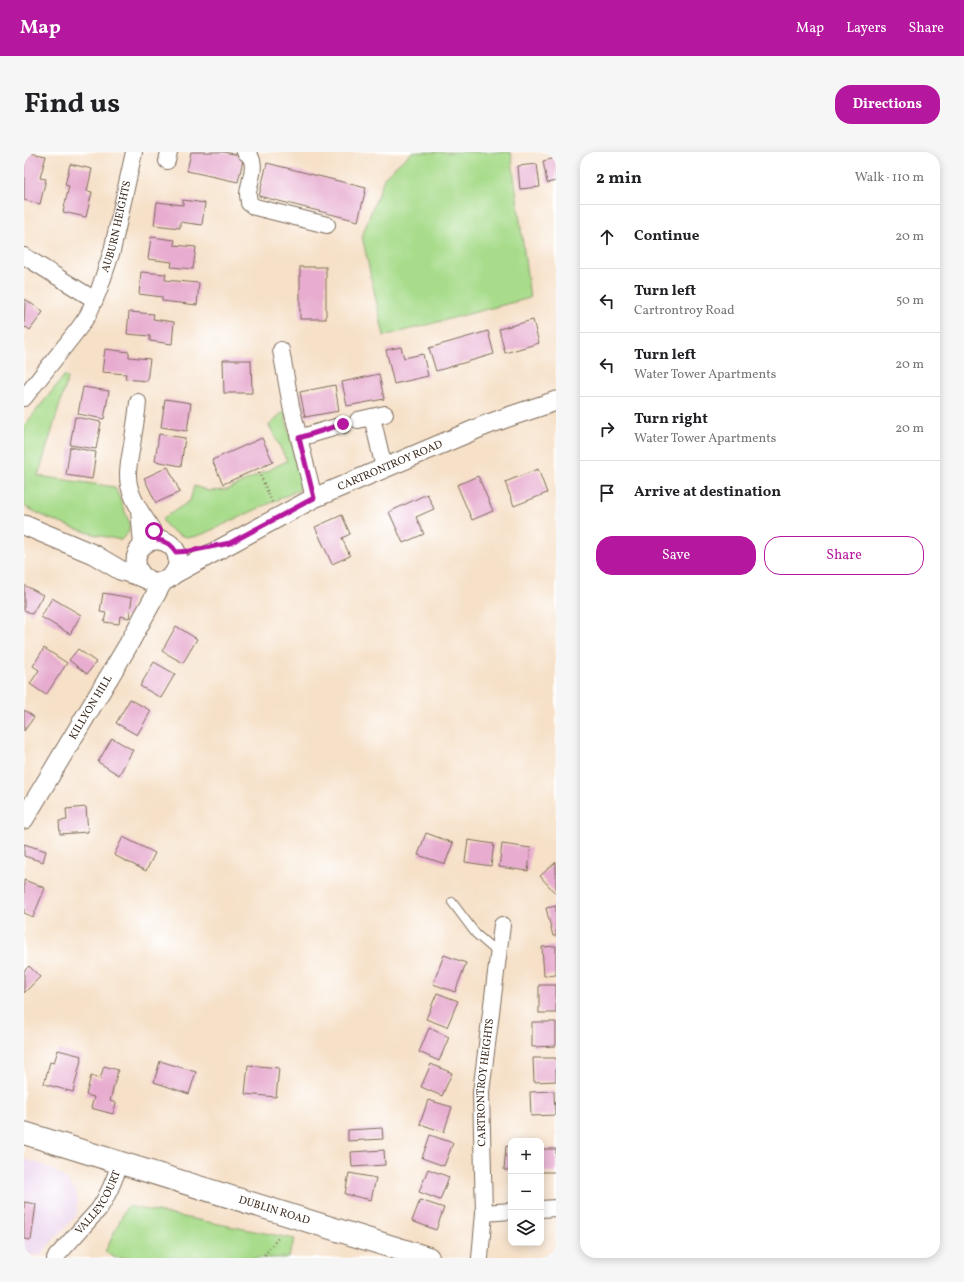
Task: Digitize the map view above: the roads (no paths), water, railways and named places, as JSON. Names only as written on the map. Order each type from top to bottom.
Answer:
[{"type":"main road","name":"DUBLIN ROAD","points":[[24,1132],[428,1258]]},
{"type":"street","name":"AUBURN HEIGHTS","points":[[24,398],[79,328],[88,315],[95,300],[103,281],[112,251],[134,152]]},
{"type":"street","points":[[245,152],[252,159],[253,165],[248,193],[249,204],[255,207],[327,225]]},
{"type":"street","points":[[24,256],[95,300]]},
{"type":"street","points":[[281,350],[291,406],[314,498]]},
{"type":"street","name":"CARTRONTROY ROAD","points":[[157,582],[314,498],[492,423],[556,401]]},
{"type":"street","points":[[138,402],[128,476],[130,492],[139,510],[145,548],[137,569],[157,582]]},
{"type":"street","points":[[372,417],[384,468]]},
{"type":"street","points":[[299,438],[343,424]]},
{"type":"street","points":[[24,526],[93,554],[120,570],[157,582]]},
{"type":"street","points":[[93,554],[145,548],[168,543],[174,547],[176,552],[178,561],[177,568],[157,582]]},
{"type":"street","name":"CARTRONTROY ROAD","points":[[176,552],[190,551],[230,543]]},
{"type":"street","name":"KILLYON HILL","points":[[24,819],[126,647],[157,582]]},
{"type":"street","name":"CARTRONTROY HEIGHTS","points":[[480,1258],[484,1213],[481,1092],[502,925]]},
{"type":"street","name":"VALLEYCOURT","points":[[55,1258],[99,1209],[116,1177],[120,1162]]},
{"type":"street","points":[[544,1209],[556,1208]]},
{"type":"street","points":[[484,1213],[508,1211]]},
{"type":"lane","points":[[452,902],[476,934],[498,953]]}]
